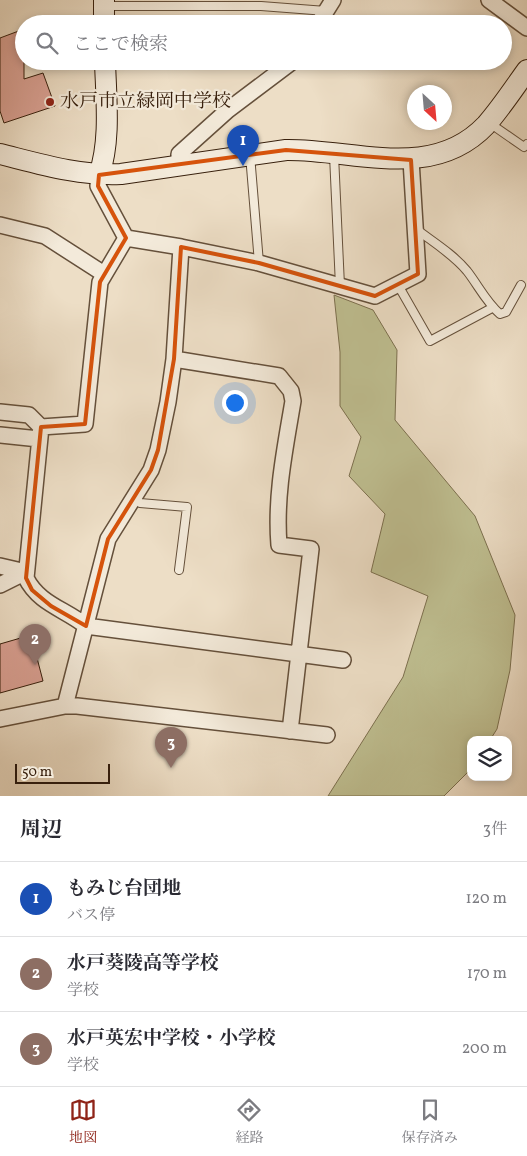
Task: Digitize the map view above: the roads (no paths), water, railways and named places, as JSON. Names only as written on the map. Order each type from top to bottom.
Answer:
[{"type":"street","points":[[489,0],[509,15]]},
{"type":"street","points":[[512,17],[527,28]]},
{"type":"street","points":[[105,70],[106,142],[98,186],[126,238]]},
{"type":"street","points":[[179,165],[179,154],[228,110],[281,70]]},
{"type":"street","points":[[0,154],[67,171],[99,175],[286,150],[334,152],[411,160],[424,158],[450,151],[472,138],[488,122],[527,70]]},
{"type":"street","points":[[126,238],[259,263],[376,296],[418,274],[411,160]]},
{"type":"street","points":[[0,226],[45,236],[104,274]]},
{"type":"street","points":[[0,435],[40,433],[85,424],[100,282],[126,238]]},
{"type":"street","points":[[65,706],[108,539],[151,470],[158,450],[168,402],[174,358],[181,247]]},
{"type":"street","points":[[174,358],[278,376],[291,391],[294,401],[278,493],[279,545],[311,549],[290,731]]},
{"type":"street","points":[[0,412],[29,415],[40,433],[26,578],[32,590],[51,606],[73,615],[86,626],[342,660]]},
{"type":"street","points":[[0,566],[26,572]]},
{"type":"street","points":[[0,585],[26,572]]},
{"type":"street","points":[[0,719],[65,706],[77,706],[327,735]]},
{"type":"lane","points":[[104,10],[261,6],[326,11]]},
{"type":"lane","points":[[488,122],[524,147],[527,144]]},
{"type":"lane","points":[[334,152],[340,286]]},
{"type":"lane","points":[[250,154],[259,263]]},
{"type":"lane","points":[[415,228],[448,252],[466,270],[492,308],[500,314],[506,312],[521,285]]},
{"type":"lane","points":[[398,285],[430,341],[492,308]]},
{"type":"lane","points":[[135,497],[140,503],[187,507],[179,570]]},
{"type":"place","name":"水戸市立緑岡中学校","points":[[50,102]]},
{"type":"place","name":"もみじ台団地","points":[[243,166]]},
{"type":"place","name":"水戸葵陵高等学校","points":[[35,665]]},
{"type":"place","name":"水戸英宏中学校・小学校","points":[[171,768]]}]
